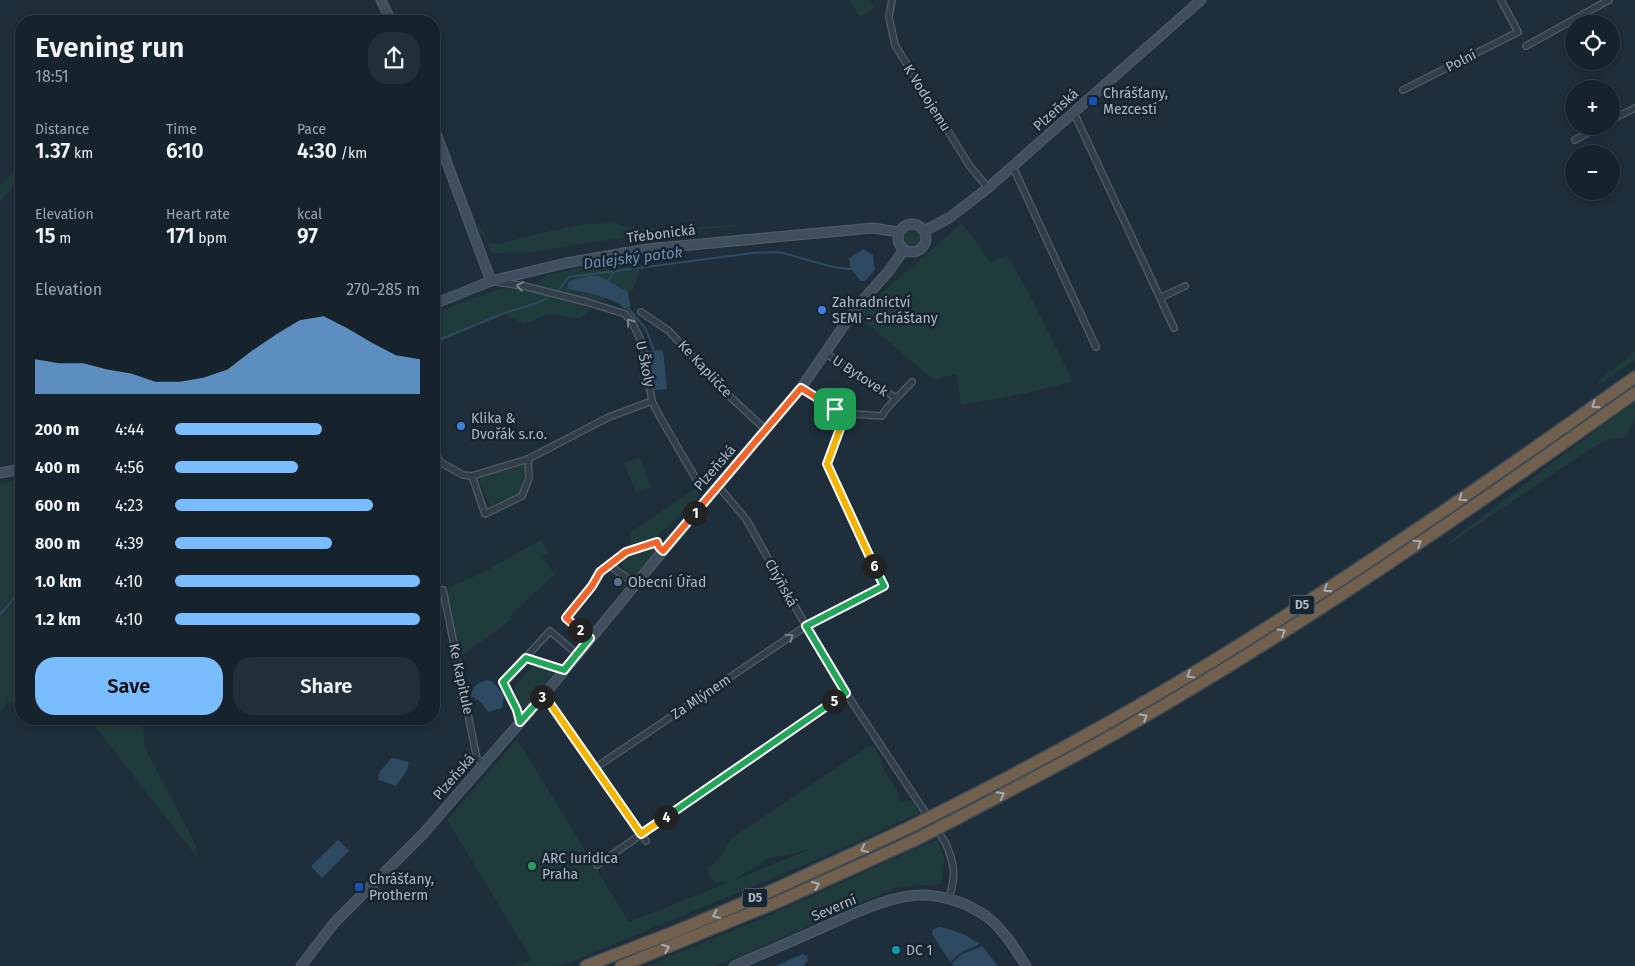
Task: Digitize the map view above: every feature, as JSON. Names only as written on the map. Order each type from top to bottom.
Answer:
[{"type":"highway","name":"D5","points":[[586,966],[679,930],[771,891],[908,828],[1111,721],[1191,675],[1308,601],[1422,526],[1635,377]]},
{"type":"highway","name":"D5","points":[[621,966],[780,901],[915,840],[1117,732],[1196,686],[1298,622],[1526,470],[1635,393]]},
{"type":"main road","points":[[381,0],[389,15]]},
{"type":"main road","name":"Plzeňská","points":[[924,231],[938,225],[956,213],[988,188],[1201,0]]},
{"type":"main road","points":[[440,144],[491,281]]},
{"type":"main road","points":[[909,224],[918,225],[924,231],[926,240],[921,248],[912,252],[904,250],[898,241],[898,232],[909,224]]},
{"type":"main road","name":"Třebonická","points":[[440,302],[491,281],[566,263],[647,249],[873,228],[898,232]]},
{"type":"main road","name":"Plzeňská","points":[[301,966],[334,923],[423,834],[544,695],[801,388],[856,308],[888,272],[904,250]]},
{"type":"main road","points":[[0,473],[15,470]]},
{"type":"main road","name":"Severní","points":[[734,966],[844,918],[887,902],[910,896],[925,895],[949,898],[963,903],[986,917],[1004,934],[1026,966]]},
{"type":"street","name":"K Vodojemu","points":[[892,0],[889,17],[895,45],[969,165],[988,188]]},
{"type":"street","name":"Polní","points":[[1403,90],[1518,32],[1501,0]]},
{"type":"street","points":[[1526,46],[1608,0]]},
{"type":"street","points":[[1620,116],[1635,108]]},
{"type":"street","points":[[1074,113],[1174,328]]},
{"type":"street","points":[[1575,140],[1584,135]]},
{"type":"street","points":[[1013,167],[1096,347]]},
{"type":"street","name":"U Školy","points":[[491,281],[549,292],[625,314],[632,322],[643,345],[652,401],[699,484]]},
{"type":"street","points":[[1160,298],[1185,286]]},
{"type":"street","name":"Ke Kapličce","points":[[641,312],[669,331],[725,392],[766,430]]},
{"type":"street","name":"U Bytovek","points":[[825,353],[896,398]]},
{"type":"street","points":[[801,388],[835,409],[854,414],[882,416],[887,408],[912,382]]},
{"type":"street","points":[[440,460],[466,477],[472,476],[528,459],[609,417],[652,401]]},
{"type":"street","name":"Za Mlýnem","points":[[596,768],[806,626],[884,586],[827,464],[841,426],[835,409]]},
{"type":"street","points":[[472,476],[485,514],[522,496],[529,478],[528,459]]},
{"type":"street","name":"Chýňská","points":[[718,486],[746,520],[846,693],[948,848],[954,870],[949,898]]},
{"type":"street","points":[[590,638],[566,618],[592,586],[600,572],[626,552],[657,542],[663,551]]},
{"type":"street","points":[[609,565],[635,584]]},
{"type":"street","name":"Ke Kapitule","points":[[442,590],[477,758],[484,764]]},
{"type":"street","points":[[520,722],[517,710],[503,682],[550,632],[577,654]]},
{"type":"street","points":[[526,658],[564,670]]},
{"type":"street","points":[[596,865],[846,693]]},
{"type":"street","points":[[544,695],[646,841]]},
{"type":"green space","points":[[850,0],[870,0],[875,7],[862,16],[858,15]]},
{"type":"green space","points":[[15,170],[15,186],[0,202],[0,186]]},
{"type":"green space","points":[[478,223],[489,243],[499,244],[584,224],[613,223],[658,229],[759,224],[639,235],[521,254],[492,253],[476,224]]},
{"type":"green space","points":[[962,223],[991,263],[1007,255],[1073,381],[1032,392],[961,405],[956,374],[934,380],[858,316],[863,309]]},
{"type":"green space","points":[[908,228],[916,228],[921,233],[919,244],[908,246],[903,241],[903,233]]},
{"type":"green space","points":[[630,258],[640,271],[633,290],[604,299],[579,319],[549,314],[524,324],[501,313],[440,342],[440,311],[504,288],[529,291],[547,275]]},
{"type":"green space","points":[[1635,351],[1635,360],[1599,385],[1599,381]]},
{"type":"green space","points":[[1635,402],[1635,420],[1628,434],[1623,438],[1611,438],[1592,448],[1434,554],[1556,460]]},
{"type":"green space","points":[[639,457],[651,487],[636,493],[624,463]]},
{"type":"green space","points":[[526,464],[521,492],[490,506],[478,478]]},
{"type":"green space","points":[[15,480],[15,702],[7,703],[0,712],[0,483]]},
{"type":"green space","points":[[697,487],[699,497],[653,540],[630,546],[631,532]]},
{"type":"green space","points":[[542,539],[548,553],[541,556],[555,574],[510,616],[512,619],[460,657],[447,595],[449,592],[448,588],[484,572]]},
{"type":"green space","points":[[650,545],[658,550],[633,579],[625,573],[622,564],[630,554]]},
{"type":"green space","points":[[543,663],[555,671],[525,709],[520,708],[514,687],[535,664]]},
{"type":"green space","points":[[94,725],[143,725],[145,748],[196,845],[197,857]]},
{"type":"green space","points":[[517,739],[629,922],[730,882],[714,882],[710,878],[707,869],[723,855],[730,841],[867,747],[872,746],[877,751],[885,771],[899,794],[900,803],[912,801],[919,813],[833,853],[557,966],[514,966],[532,960],[447,820]],"holes":[[[813,848],[732,881],[769,858]]]},
{"type":"green space","points":[[937,839],[945,858],[941,884],[898,887],[715,966],[646,966],[770,915]]},
{"type":"water","points":[[863,249],[873,255],[875,270],[865,281],[861,281],[851,269],[849,258]]},
{"type":"water","points":[[590,276],[599,276],[628,292],[630,307],[625,309],[606,298],[567,289],[569,282]]},
{"type":"water","points":[[663,350],[667,389],[655,390],[648,351]]},
{"type":"water","points":[[487,680],[493,682],[504,695],[502,708],[488,712],[481,702],[471,696],[476,685]]},
{"type":"water","points":[[392,758],[409,762],[407,770],[396,786],[379,780],[378,777],[380,771]]},
{"type":"water","points":[[338,840],[349,851],[322,878],[311,866]]},
{"type":"water","points":[[940,927],[961,933],[980,944],[962,952],[950,962],[932,934],[933,929]]},
{"type":"water","points":[[982,946],[998,966],[953,966],[952,963],[962,954]]},
{"type":"water","points":[[803,954],[807,956],[808,960],[803,966],[775,966]]},
{"type":"waterway","name":"Dalejský potok","points":[[557,292],[569,277],[753,253],[779,252],[833,267],[851,269]]},
{"type":"waterway","points":[[607,283],[615,270]]},
{"type":"waterway","name":"Dalejský potok","points":[[440,340],[507,312],[540,302],[553,294]]},
{"type":"waterway","points":[[627,307],[646,329],[654,351]]},
{"type":"waterway","name":"Dalejský potok","points":[[0,614],[15,598]]},
{"type":"place","name":"Chrášťany, Mezcestí","points":[[1093,101]]},
{"type":"place","name":"Zahradnictví SEMI - Chráštany","points":[[822,310]]},
{"type":"place","name":"Klika & Dvořák s.r.o.","points":[[461,426]]},
{"type":"place","name":"Obecní Úřad","points":[[618,582]]},
{"type":"place","name":"ARC Iuridica Praha","points":[[532,866]]},
{"type":"place","name":"Chrášťany, Protherm","points":[[359,887]]},
{"type":"place","name":"DC 1","points":[[896,950]]},
{"type":"route","points":[[801,388],[835,409],[841,426],[827,464],[884,586],[806,626],[846,693],[641,834],[544,695],[520,722],[517,710],[503,682],[526,658],[564,670],[590,638],[566,618],[592,586],[600,572],[626,552],[657,542],[663,551],[801,388]]}]
